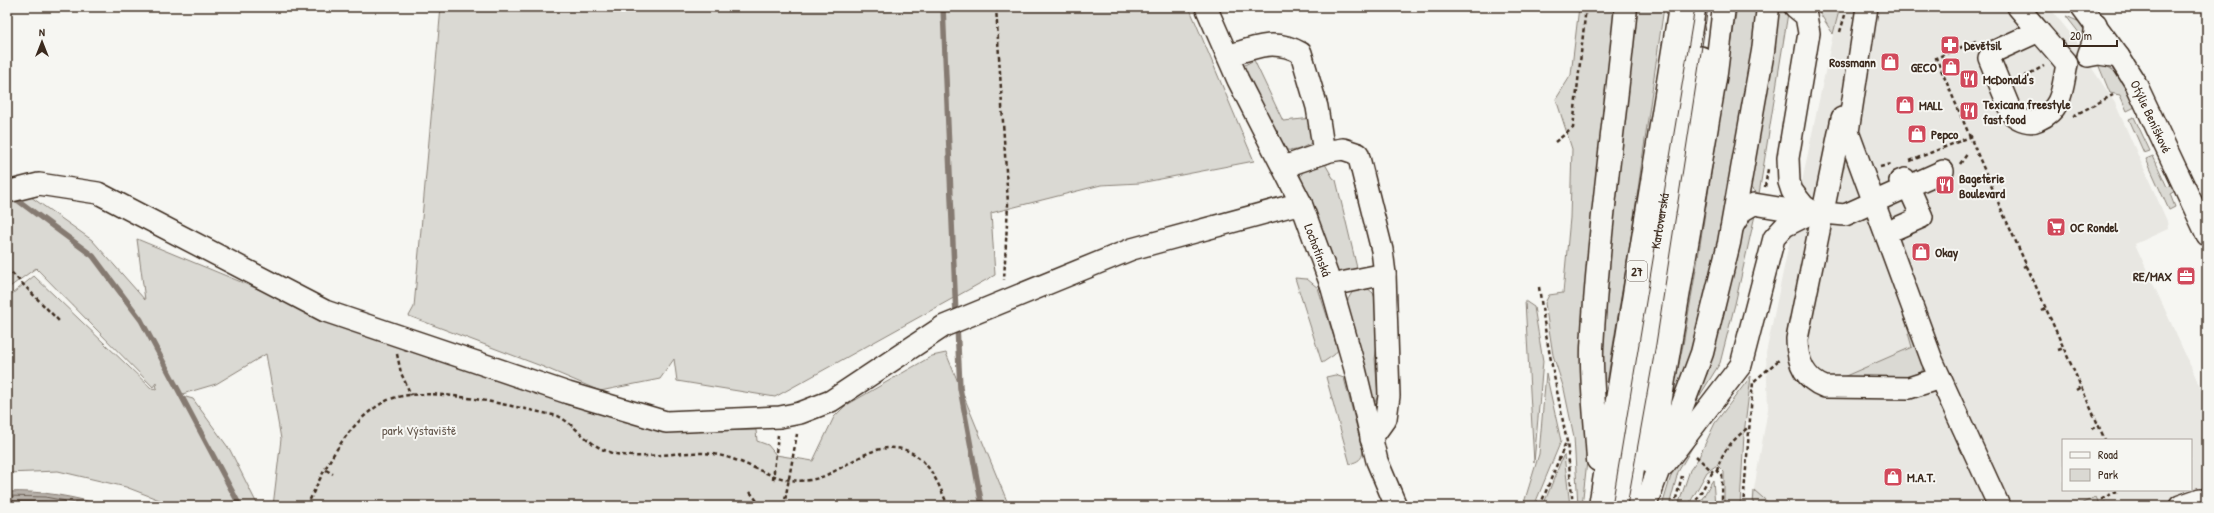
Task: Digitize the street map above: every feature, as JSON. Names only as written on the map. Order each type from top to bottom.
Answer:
[{"type":"main road","points":[[1600,506],[1592,350],[1602,221],[1626,7]]},
{"type":"main road","name":"Karlovarská","points":[[1600,506],[1680,7]]},
{"type":"main road","points":[[1644,506],[1715,81],[1724,7]]},
{"type":"main road","points":[[1644,506],[1702,353],[1731,229],[1763,51],[1768,7]]},
{"type":"street","name":"Lochotínská","points":[[1206,7],[1228,56],[1284,166],[1301,203],[1331,285],[1355,368],[1377,460],[1396,506]]},
{"type":"street","name":"Karlovarská","points":[[1612,506],[1695,7]]},
{"type":"street","name":"Karlovarská","points":[[1627,506],[1663,299],[1708,7]]},
{"type":"street","points":[[1795,7],[1806,16],[1809,33],[1788,158],[1789,182],[1797,198],[1818,214]]},
{"type":"street","points":[[1867,7],[1848,132],[1878,196],[1933,381],[1999,506]]},
{"type":"street","points":[[2018,7],[2067,64]]},
{"type":"street","name":"Otýlie Beníškové","points":[[2082,7],[2096,24],[2136,84],[2207,235]]},
{"type":"street","points":[[2088,56],[2094,39],[2096,24]]},
{"type":"street","points":[[2039,31],[1993,52],[1989,62],[2012,114],[2028,122],[2036,121],[2052,113],[2062,93],[2067,64]]},
{"type":"street","points":[[1228,56],[1260,46],[1288,46],[1301,53],[1317,107],[1324,153]]},
{"type":"street","points":[[2067,64],[2088,56],[2099,54],[2119,57]]},
{"type":"street","points":[[1848,89],[1818,214],[1797,339],[1790,354],[1800,362],[1807,376],[1814,383],[1825,387],[1909,388],[1933,381]]},
{"type":"street","points":[[1284,166],[1324,153],[1343,149],[1358,154],[1382,250],[1385,274],[1389,396],[1386,418],[1372,439]]},
{"type":"street","points":[[1878,196],[1943,171]]},
{"type":"street","points":[[1741,172],[1745,188],[1762,204]]},
{"type":"street","points":[[1731,229],[1742,211],[1754,204],[1762,204],[1818,214],[1846,215],[1905,179],[1922,217],[1897,228]]},
{"type":"street","points":[[7,192],[39,184],[98,193],[325,311],[568,393],[666,422],[780,417],[800,413],[831,401],[944,326],[1132,249],[1301,203]]},
{"type":"street","points":[[1654,479],[1675,448],[1698,423],[1741,365],[1745,356],[1774,238],[1785,226],[1818,214]]},
{"type":"street","points":[[1331,285],[1385,274]]},
{"type":"street","points":[[2180,506],[2200,499]]},
{"type":"path","points":[[996,7],[1008,204],[1005,277],[998,304]]},
{"type":"path","points":[[1555,142],[1573,128],[1586,7]]},
{"type":"path","points":[[1840,32],[1845,13]]},
{"type":"path","points":[[1971,43],[1936,58],[2105,439]]},
{"type":"path","points":[[1962,140],[1975,135]]},
{"type":"path","points":[[2023,267],[2027,265]]},
{"type":"path","points":[[7,268],[60,322]]},
{"type":"path","points":[[1540,287],[1546,335],[1567,442],[1573,506]]},
{"type":"path","points":[[2042,311],[2046,309]]},
{"type":"path","points":[[398,336],[397,358],[411,395]]},
{"type":"path","points":[[2058,350],[2064,348]]},
{"type":"path","points":[[1743,506],[1751,425],[1753,382],[1790,354]]},
{"type":"path","points":[[2076,390],[2081,387]]},
{"type":"path","points":[[307,506],[344,440],[369,412],[385,402],[411,395],[456,397],[558,416],[571,424],[592,443],[603,450],[618,454],[637,456],[698,452],[718,455],[736,460],[773,479],[810,480],[825,475],[874,451],[884,448],[904,450],[914,454],[925,465],[940,487],[948,506]]},
{"type":"path","points":[[784,506],[790,480],[800,413]]},
{"type":"path","points":[[773,479],[780,417]]},
{"type":"path","points":[[1717,471],[1724,453],[1732,440],[1751,425]]},
{"type":"path","points":[[2092,429],[2099,426]]},
{"type":"path","points":[[1540,506],[1567,442]]},
{"type":"path","points":[[1694,454],[1713,472]]},
{"type":"path","points":[[326,470],[333,474]]},
{"type":"path","points":[[1693,506],[1713,472],[1717,471]]},
{"type":"path","points":[[1717,471],[1722,476],[1722,506]]},
{"type":"path","points":[[2106,506],[2102,499],[2116,491]]},
{"type":"path","points":[[750,492],[761,506]]},
{"type":"shaded area","points":[[1840,7],[2049,7],[2079,44],[2084,56],[2115,103],[2167,221],[2168,229],[2135,244],[2207,402],[2207,506],[1751,506],[1768,409],[1766,353]]},
{"type":"green space","points":[[441,7],[1189,7],[1254,161],[1140,183],[1101,185],[991,213],[995,275],[775,397],[677,381],[674,359],[660,379],[600,391],[541,366],[409,316],[414,307]]},
{"type":"green space","points":[[1579,7],[1616,7],[1589,443],[1582,506],[1578,506],[1574,437],[1564,389],[1553,355],[1545,303],[1549,295],[1563,293],[1570,218],[1572,149],[1556,99],[1571,75]]},
{"type":"green space","points":[[1636,7],[1664,7],[1632,231],[1607,382],[1603,381],[1603,309]]},
{"type":"green space","points":[[1737,7],[1762,7],[1734,179],[1695,342],[1665,430],[1683,345],[1698,258]]},
{"type":"green space","points":[[1816,7],[1840,7],[1833,34]]},
{"type":"green space","points":[[1782,12],[1788,13],[1759,194],[1749,187],[1777,14]]},
{"type":"green space","points":[[2066,16],[2080,22],[2086,31],[2082,43],[2080,34]]},
{"type":"green space","points":[[1254,60],[1283,121],[1313,118],[1313,142],[1302,148],[1294,150],[1286,150],[1282,148],[1242,74],[1243,66]]},
{"type":"green space","points":[[2098,64],[2106,66],[2119,76],[2129,90],[2140,113],[2138,113],[2135,107],[2127,111],[2120,95],[2110,93]]},
{"type":"green space","points":[[2134,117],[2150,151],[2144,153],[2129,119]]},
{"type":"green space","points":[[2153,156],[2167,187],[2172,185],[2175,191],[2170,194],[2175,207],[2169,210],[2146,159]]},
{"type":"green space","points":[[1325,164],[1333,178],[1336,180],[1357,268],[1353,273],[1341,276],[1332,270],[1300,178],[1303,171]]},
{"type":"green space","name":"park Výstaviště","points":[[7,184],[14,185],[92,240],[145,300],[137,239],[374,337],[458,362],[568,405],[691,431],[756,430],[757,441],[768,445],[776,455],[813,461],[834,417],[845,406],[932,356],[946,353],[1009,506],[273,506],[281,439],[266,354],[216,384],[179,395],[193,399],[230,450],[258,506],[175,506],[126,487],[58,471],[7,473],[7,298],[34,276],[151,388],[157,389],[156,383],[153,387],[36,268],[7,289]]},
{"type":"green space","points":[[1755,215],[1720,363],[1697,400],[1689,419],[1691,423],[1686,424],[1684,422],[1695,391],[1707,374],[1743,226],[1747,219]]},
{"type":"green space","points":[[1295,278],[1307,279],[1318,288],[1338,350],[1334,355],[1322,363]]},
{"type":"green space","points":[[1356,286],[1366,287],[1373,293],[1376,301],[1378,340],[1375,359],[1378,396],[1375,402],[1372,402],[1346,309],[1348,299]]},
{"type":"green space","points":[[1525,301],[1534,307],[1543,361],[1534,463]]},
{"type":"green space","points":[[1908,333],[1911,334],[1924,364],[1921,374],[1910,377],[1841,378],[1912,347]]},
{"type":"green space","points":[[1546,373],[1561,441],[1534,506],[1523,506],[1539,454]]},
{"type":"green space","points":[[1335,375],[1344,378],[1363,451],[1359,460],[1350,464],[1326,377]]},
{"type":"green space","points":[[1751,376],[1744,434],[1740,506],[1724,506],[1724,472],[1717,465],[1707,472],[1688,506],[1678,506],[1690,470],[1698,459],[1715,423]]},
{"type":"green space","points":[[1692,442],[1693,446],[1678,472],[1669,506],[1662,506],[1674,466]]},
{"type":"green space","points":[[1564,455],[1570,506],[1543,506],[1563,456]]},
{"type":"green space","points":[[1713,480],[1715,506],[1698,506],[1711,483]]},
{"type":"green space","points":[[1754,490],[1772,506],[1753,506]]},
{"type":"green space","points":[[2096,497],[2100,506],[2076,506]]},
{"type":"water","points":[[7,492],[45,493],[107,506],[7,506]]},
{"type":"waterway","points":[[943,7],[956,316]]},
{"type":"waterway","points":[[12,196],[93,256],[141,320],[240,506]]},
{"type":"waterway","points":[[957,325],[960,388],[982,506]]},
{"type":"tram line","points":[[1612,506],[1695,7]]},
{"type":"tram line","points":[[1627,506],[1656,344],[1708,7]]},
{"type":"place","name":"Devětsil","points":[[1950,45]]},
{"type":"place","name":"Rossmann","points":[[1890,62]]},
{"type":"place","name":"GECO","points":[[1951,67]]},
{"type":"place","name":"McDonald's","points":[[1969,79]]},
{"type":"place","name":"MALL","points":[[1905,105]]},
{"type":"place","name":"Texicana freestyle fast food","points":[[1969,111]]},
{"type":"place","name":"Pepco","points":[[1917,134]]},
{"type":"place","name":"Bageterie Boulevard","points":[[1945,185]]},
{"type":"place","name":"OC Rondel","points":[[2056,227]]},
{"type":"place","name":"Okay","points":[[1921,252]]},
{"type":"place","name":"RE/MAX","points":[[2186,276]]},
{"type":"place","name":"M.A.T.","points":[[1893,477]]}]
